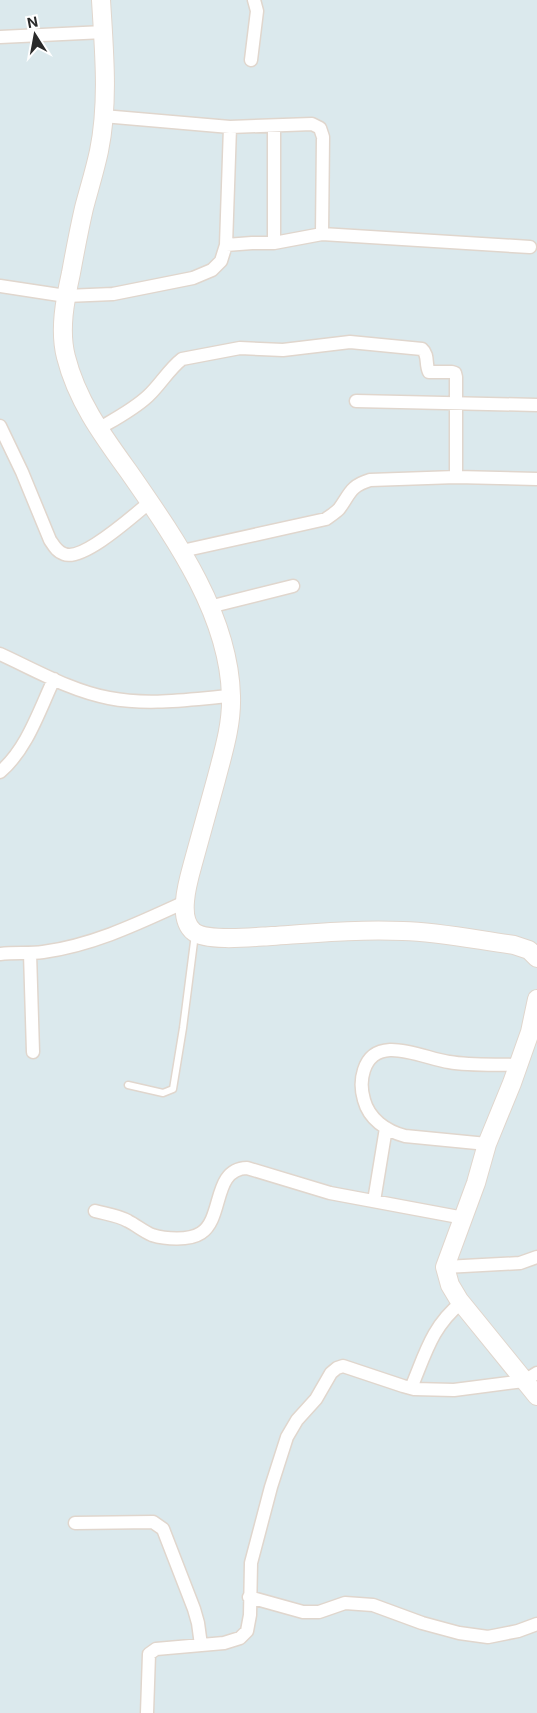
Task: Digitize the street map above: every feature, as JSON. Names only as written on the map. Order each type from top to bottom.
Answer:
[{"type":"street","points":[[101,0],[104,32],[103,116],[99,149],[84,208],[66,296],[63,327],[65,352],[82,400],[98,429],[182,551],[209,607],[220,635],[228,668],[231,696],[230,718],[225,746],[189,877],[185,902],[186,920],[195,933],[208,937],[233,938],[342,930],[406,931],[514,945],[530,950],[537,958]]},
{"type":"street","points":[[251,60],[257,11],[254,0]]},
{"type":"street","points":[[0,37],[104,32]]},
{"type":"street","points":[[103,116],[230,127],[312,124],[320,128],[323,137],[322,234]]},
{"type":"street","points":[[274,126],[274,243]]},
{"type":"street","points":[[0,286],[66,296],[112,294],[193,278],[212,270],[221,261],[226,245],[230,127]]},
{"type":"street","points":[[226,245],[274,243],[322,234],[530,247]]},
{"type":"street","points":[[98,429],[130,410],[147,397],[182,359],[240,348],[283,350],[350,342],[422,349],[427,354],[429,372],[455,373],[456,477]]},
{"type":"street","points":[[356,401],[537,405]]},
{"type":"street","points":[[0,426],[4,444],[50,540],[57,550],[65,555],[77,554],[107,538],[150,502]]},
{"type":"street","points":[[182,551],[326,519],[338,510],[346,496],[359,483],[370,480],[456,477],[537,479]]},
{"type":"street","points":[[209,607],[293,586]]},
{"type":"street","points":[[0,654],[73,688],[109,698],[151,702],[231,696]]},
{"type":"street","points":[[0,772],[11,762],[26,738],[54,679]]},
{"type":"street","points":[[0,954],[41,952],[90,942],[118,932],[185,902]]},
{"type":"street","points":[[30,953],[33,1052]]},
{"type":"street","points":[[537,999],[533,1033],[518,1065],[487,1144],[476,1183],[445,1267],[450,1285],[461,1303],[530,1377],[537,1396]]},
{"type":"street","points":[[487,1144],[405,1136],[393,1132],[374,1118],[367,1110],[363,1099],[362,1074],[372,1056],[382,1052],[406,1050],[449,1062],[518,1065]]},
{"type":"street","points":[[374,1201],[386,1128]]},
{"type":"street","points":[[95,1211],[128,1220],[151,1234],[163,1237],[187,1238],[200,1234],[212,1220],[220,1193],[234,1170],[247,1168],[330,1193],[464,1218]]},
{"type":"street","points":[[445,1267],[520,1264],[537,1257]]},
{"type":"street","points":[[411,1388],[432,1336],[448,1313],[461,1303]]},
{"type":"street","points":[[147,1713],[149,1654],[156,1649],[224,1643],[240,1638],[247,1631],[250,1615],[251,1563],[271,1487],[287,1437],[297,1420],[316,1399],[331,1373],[343,1366],[411,1388],[454,1390],[530,1377]]},
{"type":"street","points":[[75,1523],[153,1522],[163,1529],[194,1609],[201,1645]]},
{"type":"street","points":[[249,1597],[303,1612],[318,1612],[345,1603],[373,1605],[422,1623],[459,1633],[488,1637],[518,1631],[537,1624]]},
{"type":"lane","points":[[128,1085],[164,1093],[173,1090],[195,933]]}]
